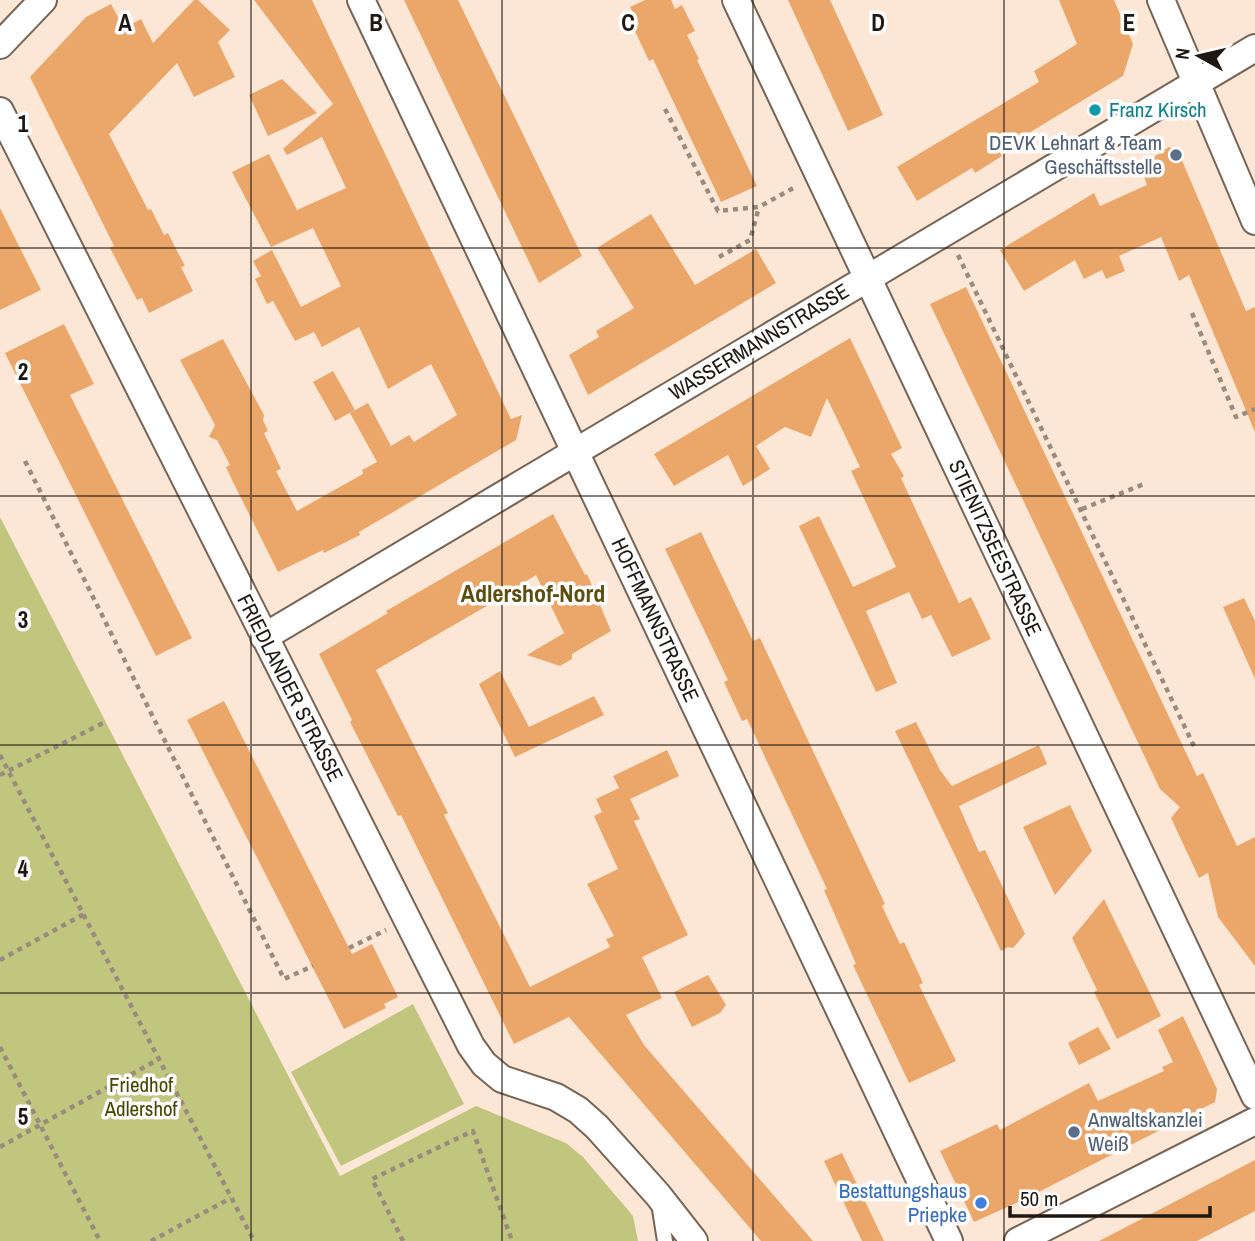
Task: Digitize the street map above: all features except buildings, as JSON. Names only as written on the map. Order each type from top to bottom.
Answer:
[{"type":"street","points":[[0,45],[43,0]]},
{"type":"street","name":"HOFFMANNSTRASSE","points":[[360,0],[949,1241]]},
{"type":"street","name":"STIENITZSEESTRASSE","points":[[736,0],[1255,1096]]},
{"type":"street","points":[[1161,0],[1255,221]]},
{"type":"street","name":"WASSERMANNSTRASSE","points":[[264,637],[1255,48]]},
{"type":"street","name":"FRIEDLANDER STRASSE","points":[[0,111],[471,1046],[484,1064],[502,1079],[556,1097],[597,1126],[658,1195],[694,1241]]},
{"type":"street","points":[[1018,1241],[1255,1121]]},
{"type":"lane","points":[[658,1195],[665,1241]]},
{"type":"path","points":[[665,109],[718,211],[759,207],[798,186]]},
{"type":"path","points":[[719,257],[750,240],[759,207]]},
{"type":"path","points":[[958,255],[1195,746]]},
{"type":"path","points":[[1192,313],[1236,417],[1255,409]]},
{"type":"path","points":[[25,461],[284,979],[313,966]]},
{"type":"path","points":[[1082,509],[1144,484]]},
{"type":"path","points":[[0,775],[107,721]]},
{"type":"path","points":[[0,755],[254,1241]]},
{"type":"path","points":[[0,960],[84,914]]},
{"type":"path","points":[[349,948],[387,930]]},
{"type":"path","points":[[0,1047],[100,1241]]},
{"type":"path","points":[[0,1147],[159,1059]]},
{"type":"path","points":[[403,1241],[372,1178],[473,1131],[512,1241]]},
{"type":"path","points":[[151,1241],[231,1198]]},
{"type":"green space","name":"Friedhof Adlershof","points":[[0,517],[340,1176],[476,1106],[566,1143],[583,1157],[633,1216],[638,1241],[0,1241]]},
{"type":"green space","points":[[413,1004],[464,1104],[341,1166],[291,1072]]},
{"type":"place","name":"Franz Kirsch","points":[[1095,110]]},
{"type":"place","name":"DEVK Lehnart & Team Geschäftsstelle","points":[[1176,155]]},
{"type":"place","name":"Anwaltskanzlei Weiß","points":[[1074,1132]]},
{"type":"place","name":"Bestattungshaus Priepke","points":[[981,1203]]},
{"type":"district","name":"Adlershof-Nord","points":[[533,594]]}]
